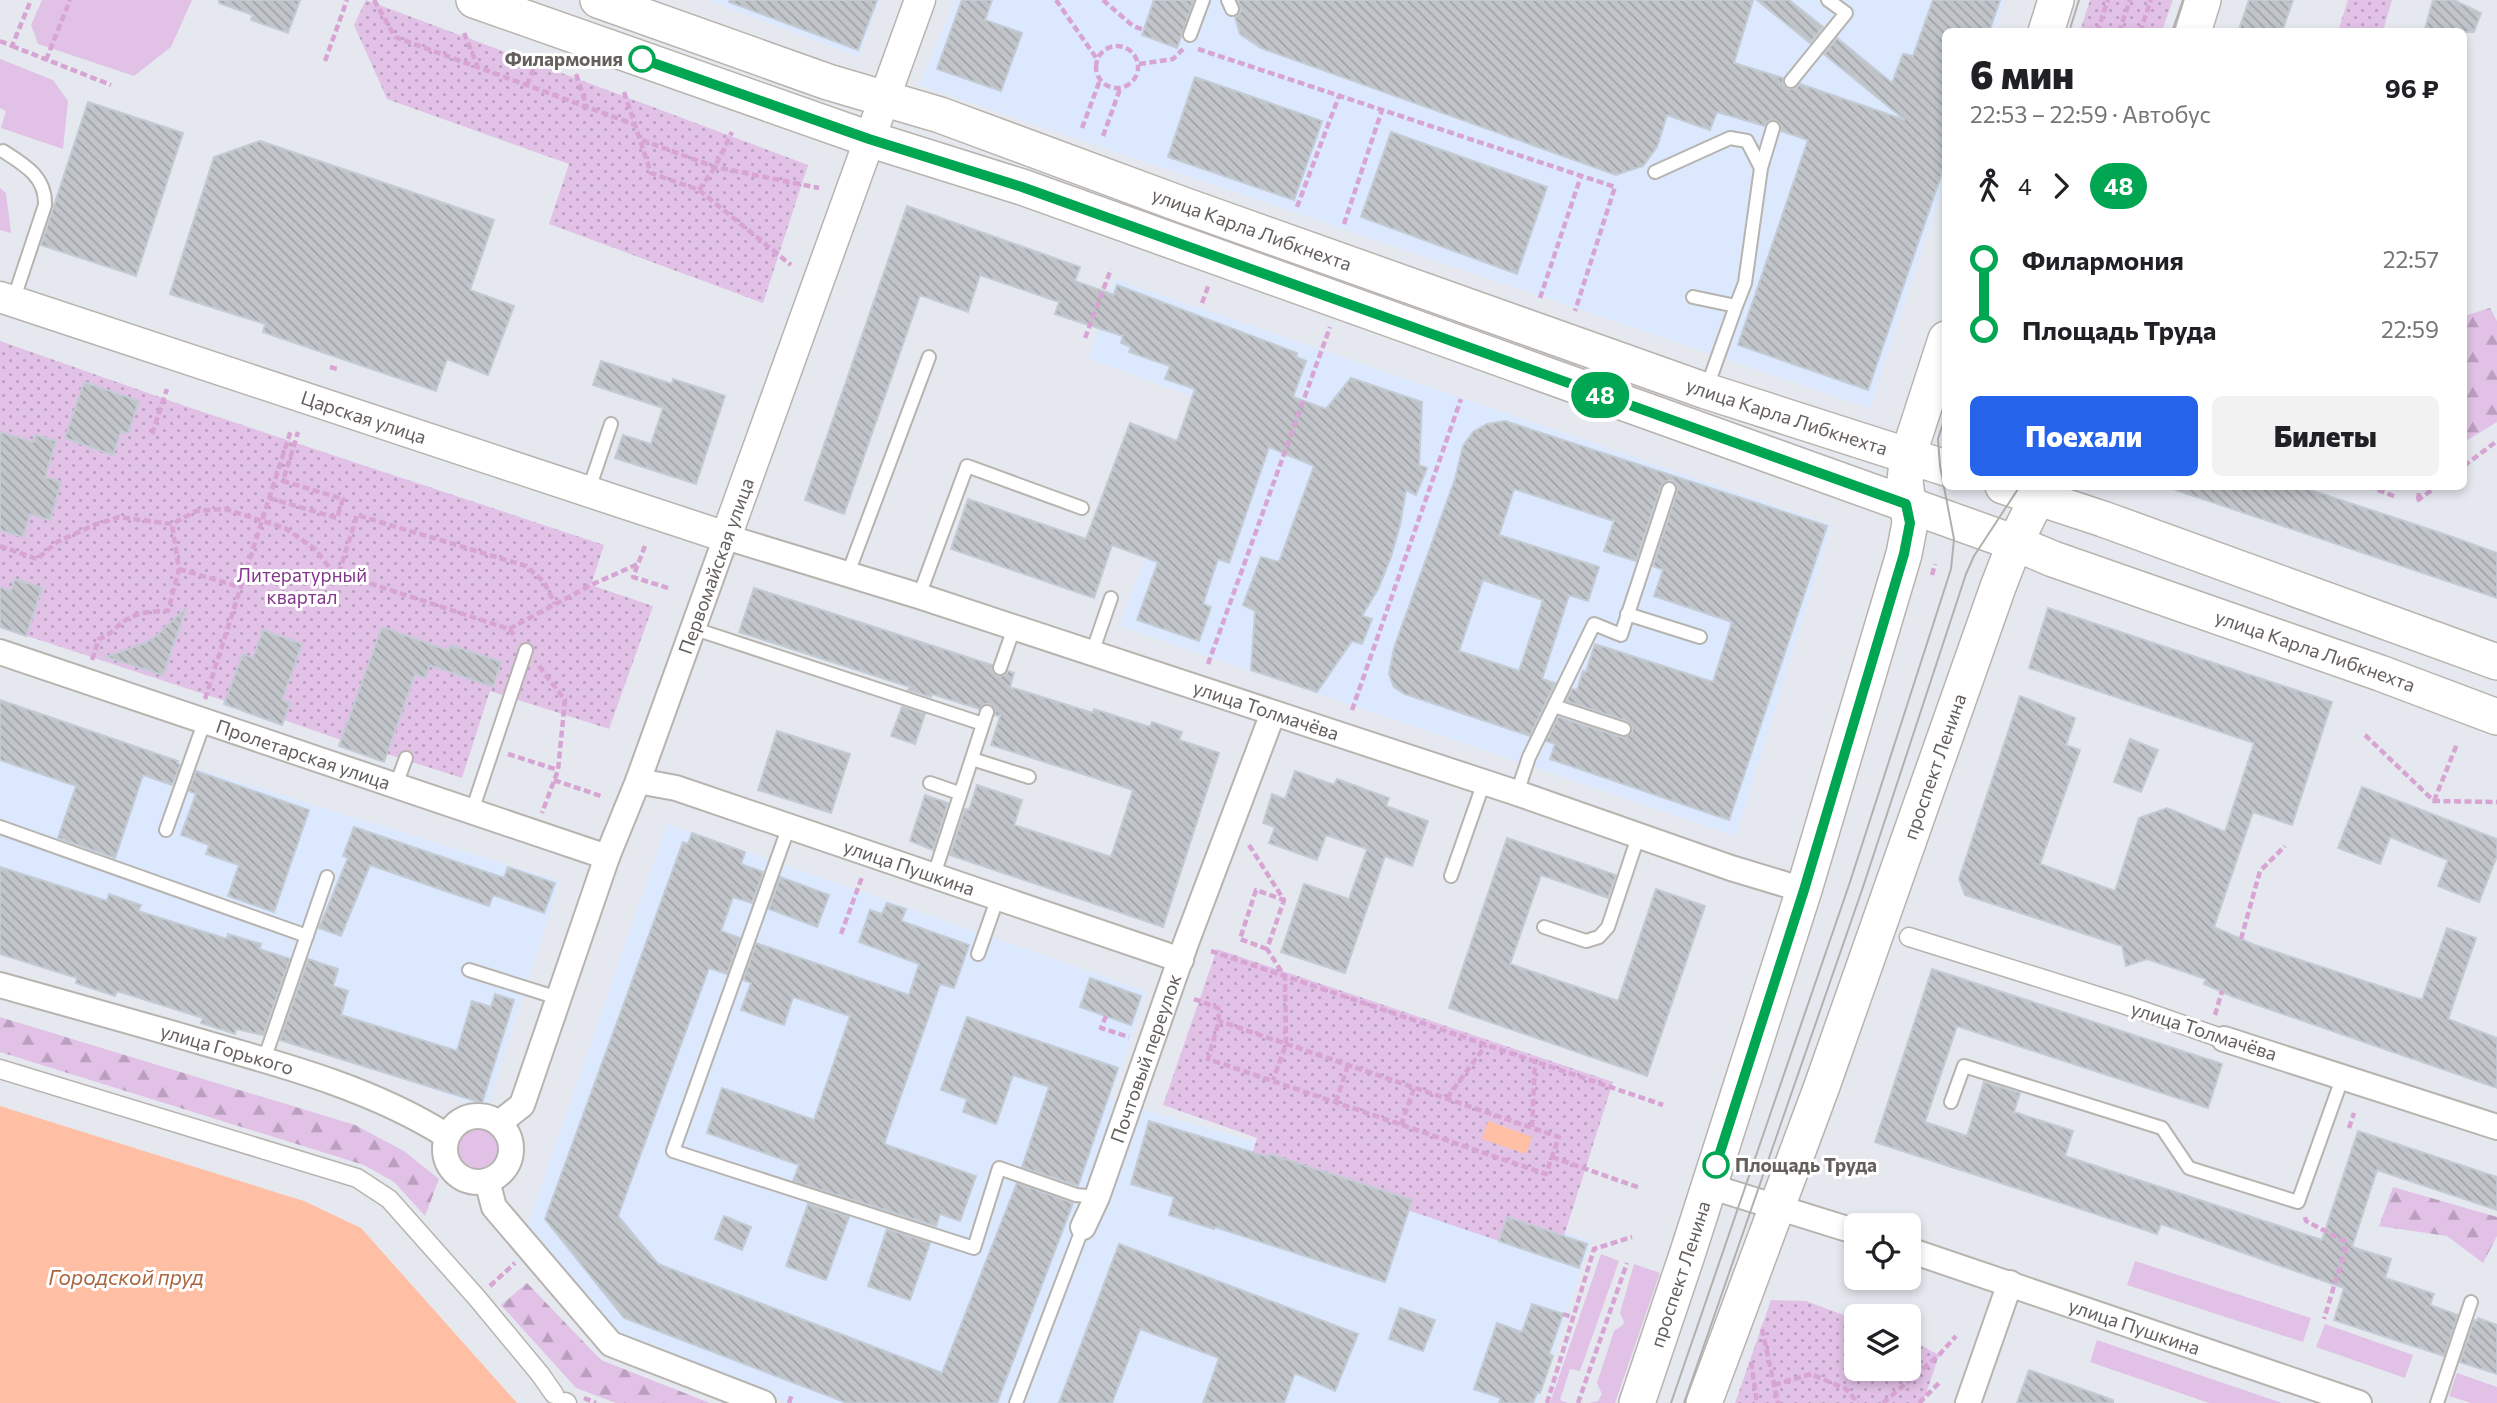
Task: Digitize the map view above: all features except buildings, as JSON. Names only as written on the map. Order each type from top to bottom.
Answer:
[{"type":"main road","name":"улица Карла Либкнехта","points":[[474,0],[869,139],[1022,187],[2497,717]]},
{"type":"main road","name":"улица Карла Либкнехта","points":[[598,0],[828,82],[940,115],[1186,206],[1706,391],[1942,467]]},
{"type":"main road","points":[[2047,28],[2056,0]]},
{"type":"main road","points":[[2194,28],[2203,0]]},
{"type":"main road","name":"проспект Ленина","points":[[1637,1403],[1804,890],[1904,554],[1910,523],[1905,480],[1908,456],[1942,351]]},
{"type":"main road","points":[[2041,492],[2103,519],[2497,662]]},
{"type":"main road","name":"проспект Ленина","points":[[1704,1403],[1822,1086],[2015,543],[2041,492]]},
{"type":"street","name":"Первомайская улица","points":[[499,1123],[522,1105],[607,857],[638,781],[919,0]]},
{"type":"street","name":"Царская улица","points":[[6,299],[726,537]]},
{"type":"street","name":"улица Толмачёва","points":[[726,537],[919,596],[1517,793],[1731,868],[1804,890]]},
{"type":"street","name":"Пролетарская улица","points":[[0,652],[203,714],[396,785],[607,857]]},
{"type":"street","name":"Почтовый переулок","points":[[1083,1227],[1097,1197],[1273,713]]},
{"type":"street","name":"улица Пушкина","points":[[638,781],[676,788],[1181,960]]},
{"type":"street","name":"улица Толмачёва","points":[[1909,937],[2497,1127]]},
{"type":"street","name":"улица Горького","points":[[0,985],[264,1059],[377,1099],[447,1136]]},
{"type":"street","points":[[0,1069],[357,1178],[389,1199],[540,1374],[566,1399]]},
{"type":"street","points":[[470,1117],[490,1118],[499,1123],[510,1140],[511,1150],[504,1170],[487,1181],[466,1180],[457,1175],[446,1157],[447,1136],[460,1121],[470,1117]]},
{"type":"street","points":[[487,1181],[494,1207],[528,1250],[611,1343],[763,1403]]},
{"type":"street","points":[[1709,1186],[1844,1229]]},
{"type":"street","name":"улица Пушкина","points":[[1921,1254],[2359,1403]]},
{"type":"street","points":[[1968,1403],[2010,1283]]},
{"type":"lane","points":[[1188,40],[1203,0]]},
{"type":"lane","points":[[1791,81],[1846,13],[1828,0]]},
{"type":"lane","points":[[1706,391],[1745,283],[1761,168],[1773,128]]},
{"type":"lane","points":[[1655,172],[1730,138],[1747,141],[1761,168]]},
{"type":"lane","points":[[3,151],[28,167],[40,181],[45,193],[45,205],[6,299]]},
{"type":"lane","points":[[1693,297],[1736,306]]},
{"type":"lane","points":[[847,576],[929,357]]},
{"type":"lane","points":[[588,492],[611,424]]},
{"type":"lane","points":[[919,596],[967,466],[1082,508]]},
{"type":"lane","points":[[1517,793],[1529,757],[1594,624],[1621,635],[1669,489]]},
{"type":"lane","points":[[1092,653],[1111,598]]},
{"type":"lane","points":[[1628,614],[1700,637]]},
{"type":"lane","points":[[692,628],[985,718],[934,875]]},
{"type":"lane","points":[[1000,668],[1014,628]]},
{"type":"lane","points":[[472,811],[526,650]]},
{"type":"lane","points":[[1554,706],[1624,729]]},
{"type":"lane","points":[[166,830],[203,714]]},
{"type":"lane","points":[[396,785],[406,758]]},
{"type":"lane","points":[[972,759],[1029,777]]},
{"type":"lane","points":[[1451,876],[1484,782]]},
{"type":"lane","points":[[930,783],[960,793]]},
{"type":"lane","points":[[789,826],[673,1151],[974,1248],[999,1168],[1076,1195],[1097,1197]]},
{"type":"lane","points":[[0,827],[307,936]]},
{"type":"lane","points":[[1544,927],[1586,941],[1603,934],[1608,927],[1639,834]]},
{"type":"lane","points":[[264,1059],[327,877]]},
{"type":"lane","points":[[978,954],[998,897]]},
{"type":"lane","points":[[469,970],[558,998]]},
{"type":"lane","points":[[1951,1102],[1964,1066],[2162,1128],[2189,1168],[2298,1202],[2343,1076]]},
{"type":"lane","name":"Почтовый переулок","points":[[1016,1403],[1083,1227]]},
{"type":"lane","points":[[2437,1403],[2471,1302]]},
{"type":"path","points":[[12,46],[31,0]]},
{"type":"path","points":[[46,60],[71,0]]},
{"type":"path","points":[[325,61],[347,0]]},
{"type":"path","points":[[373,0],[395,37],[636,125]]},
{"type":"path","points":[[1056,0],[1097,59]]},
{"type":"path","points":[[1103,0],[1133,26],[1144,30]]},
{"type":"path","points":[[2098,28],[2108,0]]},
{"type":"path","points":[[2120,28],[2130,0]]},
{"type":"path","points":[[2141,28],[2151,0]]},
{"type":"path","points":[[464,33],[479,68]]},
{"type":"path","points":[[1139,64],[1174,59],[1188,40]]},
{"type":"path","points":[[0,41],[111,85]]},
{"type":"path","points":[[1120,45],[1133,51],[1139,64],[1138,75],[1131,84],[1120,89],[1109,87],[1100,80],[1096,70],[1097,59],[1106,48],[1120,45]]},
{"type":"path","points":[[1224,58],[1615,187],[1575,311]]},
{"type":"path","points":[[527,85],[537,60]]},
{"type":"path","points":[[576,74],[588,107]]},
{"type":"path","points":[[1082,128],[1100,80]]},
{"type":"path","points":[[1103,136],[1120,89]]},
{"type":"path","points":[[624,92],[652,173],[699,190],[791,265]]},
{"type":"path","points":[[1297,207],[1339,96]]},
{"type":"path","points":[[1344,225],[1382,110]]},
{"type":"path","points":[[699,190],[715,167],[732,132]]},
{"type":"path","points":[[642,140],[715,167],[819,188]]},
{"type":"path","points":[[1540,298],[1581,176]]},
{"type":"path","points":[[1085,338],[1111,269]]},
{"type":"path","points":[[1202,303],[1211,280]]},
{"type":"path","points":[[1208,664],[1332,322]]},
{"type":"path","points":[[330,367],[337,369]]},
{"type":"path","points":[[152,434],[167,389]]},
{"type":"path","points":[[1352,710],[1461,399]]},
{"type":"path","points":[[203,714],[240,587],[291,430]]},
{"type":"path","points":[[269,498],[337,518],[343,499],[283,481],[298,432]]},
{"type":"path","points":[[2467,464],[2497,441]]},
{"type":"path","points":[[2378,490],[2396,497]]},
{"type":"path","points":[[2419,490],[2417,501],[2432,490]]},
{"type":"path","points":[[0,546],[37,559],[57,542],[94,524],[119,517],[172,524],[196,511],[225,509],[285,528],[315,549],[332,571],[509,629],[565,700],[558,770],[545,804]]},
{"type":"path","points":[[339,573],[357,515],[526,566],[544,582],[555,604]]},
{"type":"path","points":[[89,669],[99,639],[109,635],[119,624],[132,616],[150,611],[168,611],[178,569],[172,524]]},
{"type":"path","points":[[645,546],[633,576],[671,589]]},
{"type":"path","points":[[509,629],[638,564]]},
{"type":"path","points":[[1932,575],[1935,564]]},
{"type":"path","points":[[178,569],[240,587]]},
{"type":"path","points":[[2365,735],[2434,800],[2497,802]]},
{"type":"path","points":[[2434,800],[2458,744]]},
{"type":"path","points":[[493,749],[558,770]]},
{"type":"path","points":[[554,780],[601,796]]},
{"type":"path","points":[[1249,845],[1283,900],[1267,949]]},
{"type":"path","points":[[2241,939],[2260,871],[2285,846]]},
{"type":"path","points":[[841,934],[862,877]]},
{"type":"path","points":[[1273,1080],[1286,1044],[1284,977],[1267,949],[1240,939],[1256,890],[1283,900]]},
{"type":"path","points":[[1211,951],[1662,1105]]},
{"type":"path","points":[[1194,999],[1218,1008],[1219,1021],[1208,1059],[1546,1174],[1559,1137],[1219,1021]]},
{"type":"path","points":[[1105,1016],[1101,1028],[1127,1036]]},
{"type":"path","points":[[1447,1098],[1486,1045]]},
{"type":"path","points":[[1532,1127],[1535,1062]]},
{"type":"path","points":[[1336,1102],[1348,1065]]},
{"type":"path","points":[[1401,1125],[1414,1088]]},
{"type":"path","points":[[2349,1128],[2354,1113]]},
{"type":"path","points":[[1552,1157],[1640,1188]]},
{"type":"path","points":[[2298,1202],[2306,1222],[2344,1241],[2346,1250],[2324,1319]]},
{"type":"path","points":[[1546,1403],[1594,1249],[1632,1237]]},
{"type":"path","points":[[477,1298],[528,1250]]},
{"type":"path","points":[[1578,1403],[1627,1263]]},
{"type":"path","points":[[1563,1314],[1574,1318]]},
{"type":"path","points":[[1760,1318],[1778,1403]]},
{"type":"path","points":[[1883,1403],[1956,1336]]},
{"type":"path","points":[[1750,1359],[1757,1403]]},
{"type":"path","points":[[1774,1385],[1811,1374],[1846,1388],[1858,1403]]},
{"type":"path","points":[[1919,1403],[1940,1382]]},
{"type":"path","points":[[789,1403],[792,1394]]},
{"type":"path","points":[[566,1399],[596,1403]]},
{"type":"shaded area","points":[[707,0],[880,0],[859,57]]},
{"type":"shaded area","points":[[955,0],[2005,0],[1995,28],[1942,28],[1942,189],[1870,408],[919,85]]},
{"type":"shaded area","points":[[1115,279],[1832,525],[1736,836],[1119,626],[1206,402],[1088,358]]},
{"type":"shaded area","points":[[0,708],[560,881],[487,1109],[0,935]]},
{"type":"shaded area","points":[[667,824],[1146,991],[1111,1100],[1591,1240],[1538,1403],[786,1403],[616,1330],[528,1224]]},
{"type":"green space","points":[[42,0],[192,0],[171,47],[134,76],[38,44],[31,25]]},
{"type":"green space","points":[[366,0],[808,165],[763,303],[549,224],[569,164],[387,99],[354,25]]},
{"type":"green space","points":[[2090,0],[2173,0],[2163,28],[2081,28]]},
{"type":"green space","points":[[2348,0],[2392,0],[2384,28],[2339,28]]},
{"type":"green space","points":[[0,59],[53,80],[68,101],[63,149],[1,128],[6,111],[0,108]]},
{"type":"green space","points":[[0,188],[6,193],[11,233],[0,230]]},
{"type":"green space","points":[[2490,308],[2497,321],[2497,422],[2467,440],[2467,315]]},
{"type":"green space","name":"Литературный квартал","points":[[0,341],[188,407],[604,545],[591,585],[653,606],[609,729],[490,691],[462,778],[387,754],[339,746],[341,740],[284,720],[282,725],[225,704],[225,701],[0,627]]},
{"type":"green space","points":[[1217,949],[1613,1082],[1564,1236],[1508,1217],[1499,1241],[1251,1157],[1257,1138],[1163,1105]]},
{"type":"green space","points":[[0,1017],[355,1125],[404,1151],[439,1179],[425,1216],[394,1182],[364,1165],[0,1052]]},
{"type":"green space","points":[[478,1121],[497,1129],[505,1148],[497,1167],[478,1175],[459,1167],[451,1148],[459,1129]]},
{"type":"green space","points":[[2393,1187],[2497,1217],[2497,1236],[2483,1263],[2447,1236],[2379,1226]]},
{"type":"green space","points":[[1601,1254],[1619,1261],[1580,1371],[1570,1369],[1560,1400],[1568,1403],[1550,1403]]},
{"type":"green space","points":[[2135,1261],[2311,1318],[2303,1342],[2127,1285]]},
{"type":"green space","points":[[1634,1264],[1660,1273],[1615,1403],[1589,1403],[1598,1401],[1602,1394],[1597,1383],[1614,1331],[1624,1322],[1620,1313]]},
{"type":"green space","points":[[527,1283],[601,1360],[710,1403],[616,1403],[576,1388],[501,1305]]},
{"type":"green space","points":[[1771,1300],[1806,1301],[1844,1315],[1844,1381],[1921,1381],[1921,1345],[1939,1355],[1923,1403],[1735,1403]]},
{"type":"green space","points":[[2325,1324],[2413,1355],[2405,1378],[2316,1347]]},
{"type":"green space","points":[[2097,1340],[2282,1403],[2209,1403],[2090,1362]]},
{"type":"green space","points":[[2457,1373],[2497,1387],[2497,1403],[2471,1403],[2449,1396]]},
{"type":"water","name":"Городской пруд","points":[[0,1106],[304,1201],[361,1228],[517,1403],[0,1403]]},
{"type":"water","points":[[1488,1121],[1532,1137],[1526,1154],[1482,1139]]},
{"type":"tram line","points":[[2070,28],[2079,0]]},
{"type":"tram line","points":[[2173,28],[2183,0]]},
{"type":"tram line","points":[[1942,426],[1938,439],[1942,476]]},
{"type":"tram line","points":[[1671,1403],[1850,882],[1951,569],[1954,539],[1945,490]]},
{"type":"tram line","points":[[1684,1403],[1863,887],[1966,574],[1974,556],[2017,490]]},
{"type":"bus line","name":"48","points":[[642,59],[869,139],[1022,187],[1276,276],[1906,504],[1910,523],[1904,554],[1804,890],[1716,1165]]},
{"type":"place","name":"Филармония","points":[[642,59]]},
{"type":"place","name":"Площадь Труда","points":[[1716,1165]]}]
